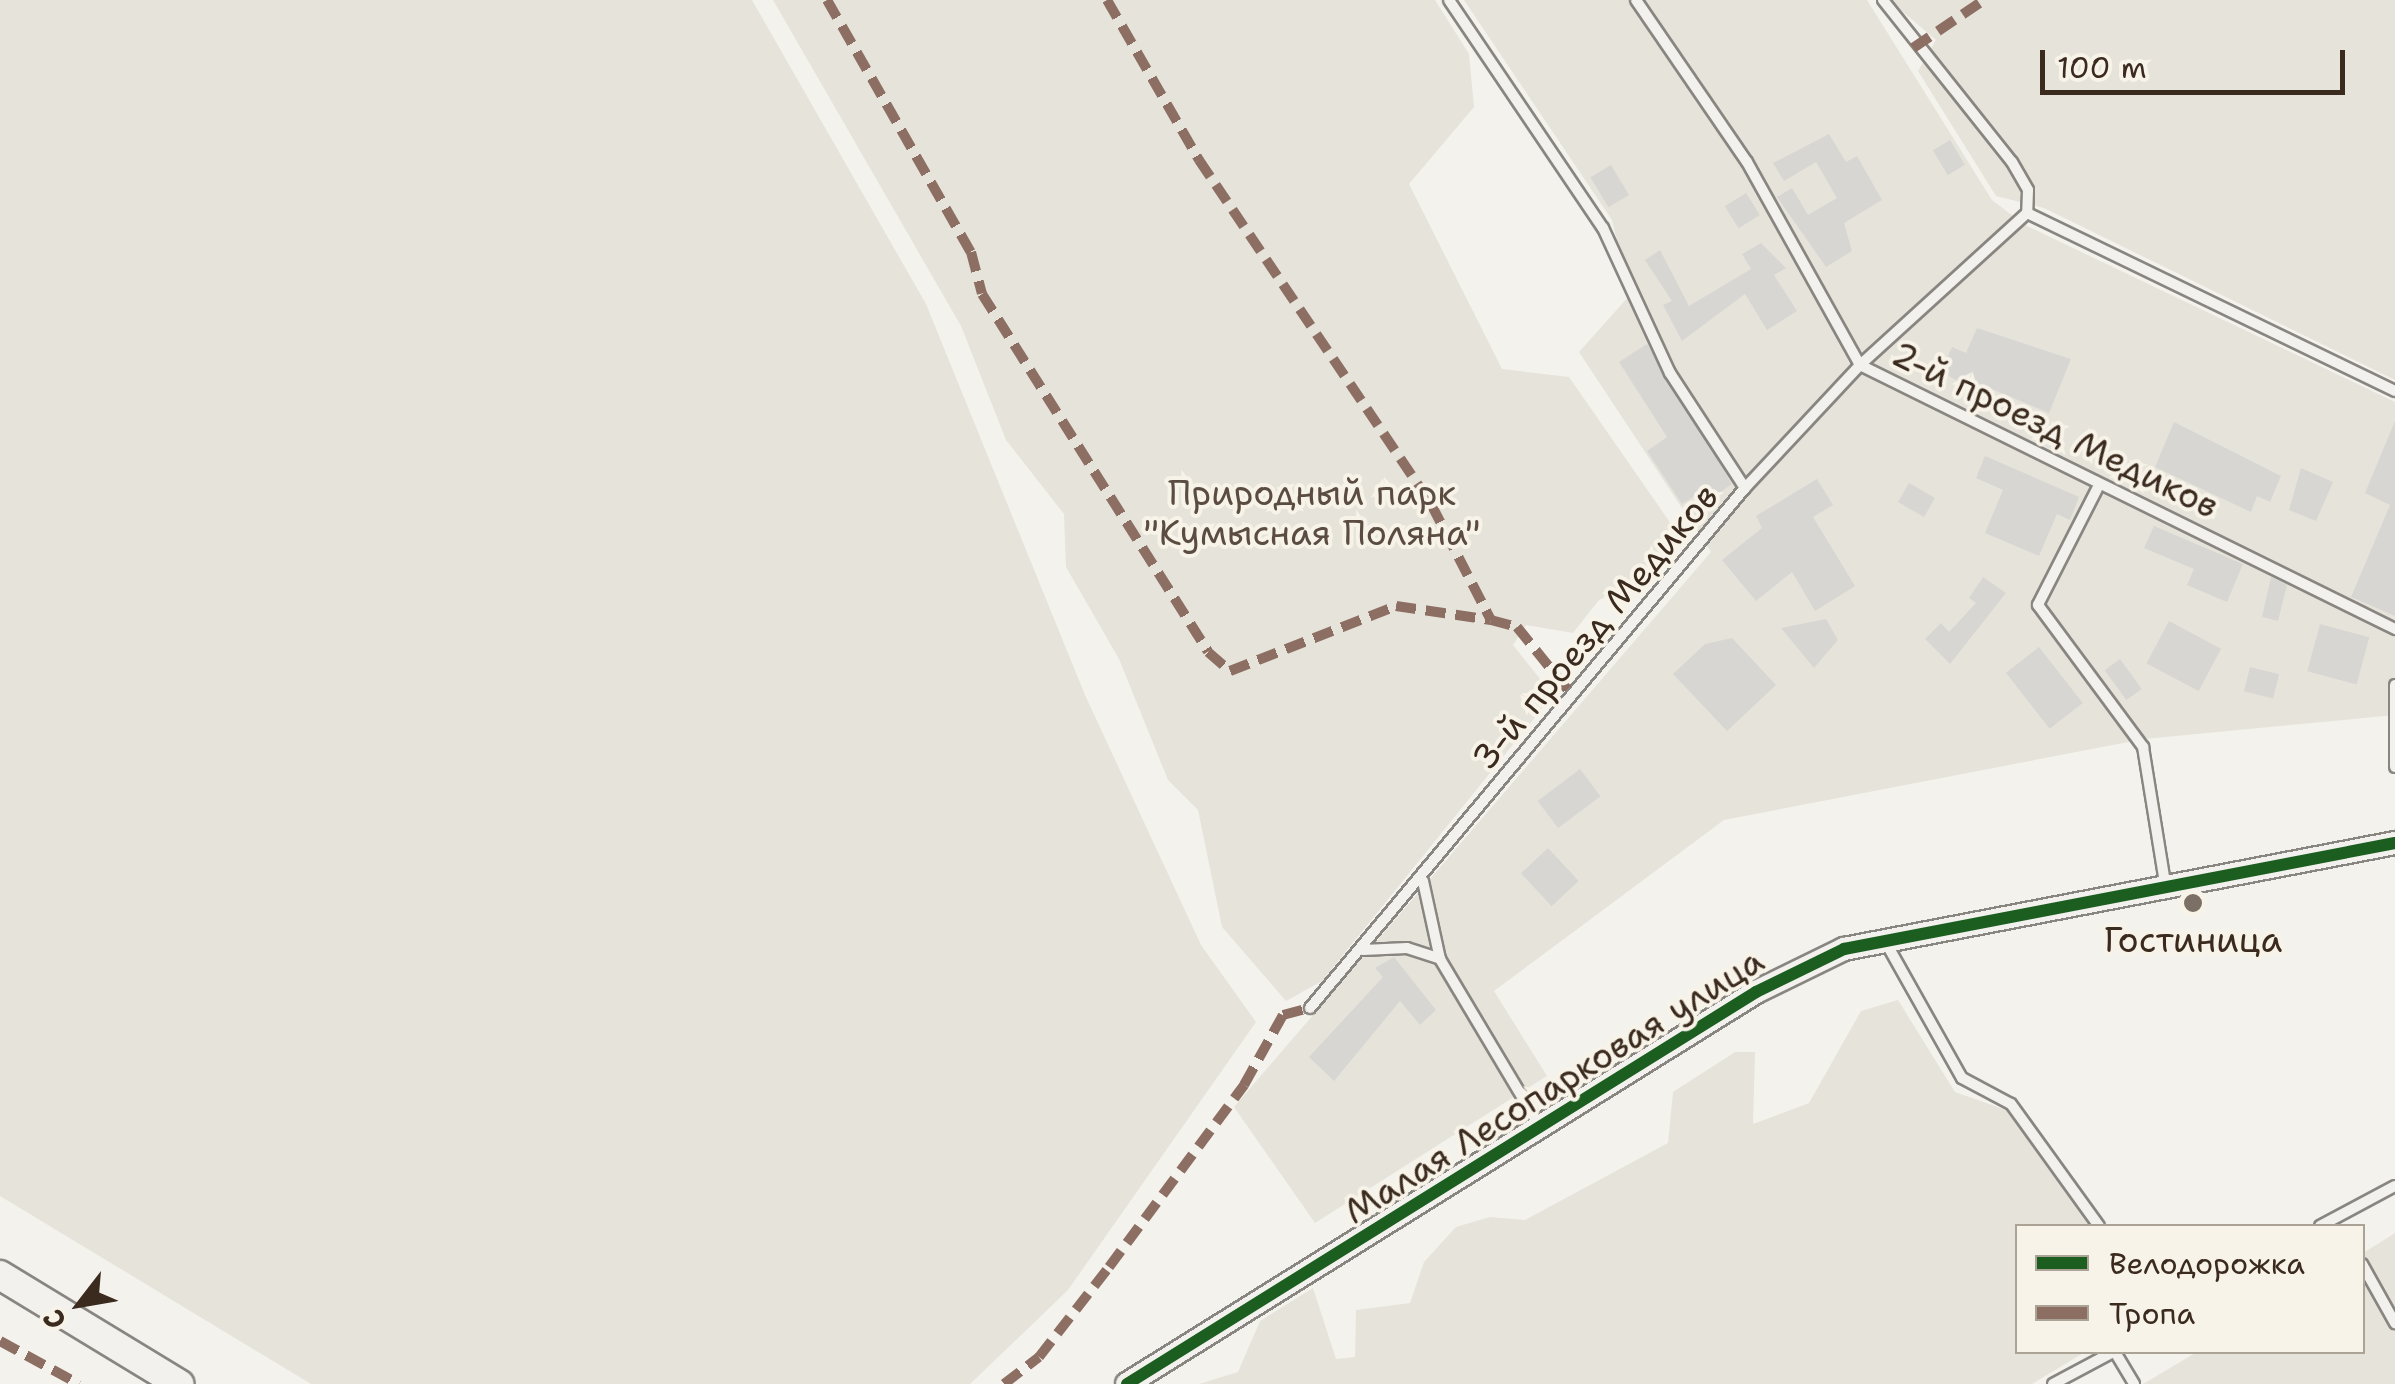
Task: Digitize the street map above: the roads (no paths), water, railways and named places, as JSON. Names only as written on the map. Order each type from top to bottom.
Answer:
[{"type":"main road","points":[[0,1275],[178,1384]]},
{"type":"street","name":"Малая Лесопарковая улица","points":[[1127,1384],[1756,992],[1883,938],[2395,843]]},
{"type":"lane","name":"3-й проезд Медиков","points":[[1310,1008],[1423,881],[1745,488],[1670,372],[1603,228],[1449,0]]},
{"type":"lane","name":"2-й проезд Медиков","points":[[1636,0],[1747,162],[1860,366],[2097,489],[2256,555],[2395,629]]},
{"type":"lane","points":[[1745,488],[1860,366],[2027,213],[2028,190],[2012,162],[1884,0]]},
{"type":"lane","points":[[2027,213],[2395,390]]},
{"type":"lane","points":[[2097,489],[2038,605],[2142,747],[2165,883]]},
{"type":"lane","points":[[2395,685],[2395,767]]},
{"type":"lane","points":[[1423,881],[1440,958],[1541,1128]]},
{"type":"lane","points":[[1883,938],[1962,1078],[2011,1104],[2098,1224]]},
{"type":"lane","points":[[1363,950],[1407,948],[1440,958]]},
{"type":"lane","points":[[2340,1222],[2395,1186]]},
{"type":"lane","points":[[2365,1269],[2395,1323]]},
{"type":"lane","points":[[2053,1384],[2110,1354]]},
{"type":"lane","points":[[2115,1354],[2134,1384]]},
{"type":"place","name":"Гостиница","points":[[2193,903]]},
{"type":"park label","name":"Природный парк \"Кумысная Поляна\"","points":[[1312,513]]}]
